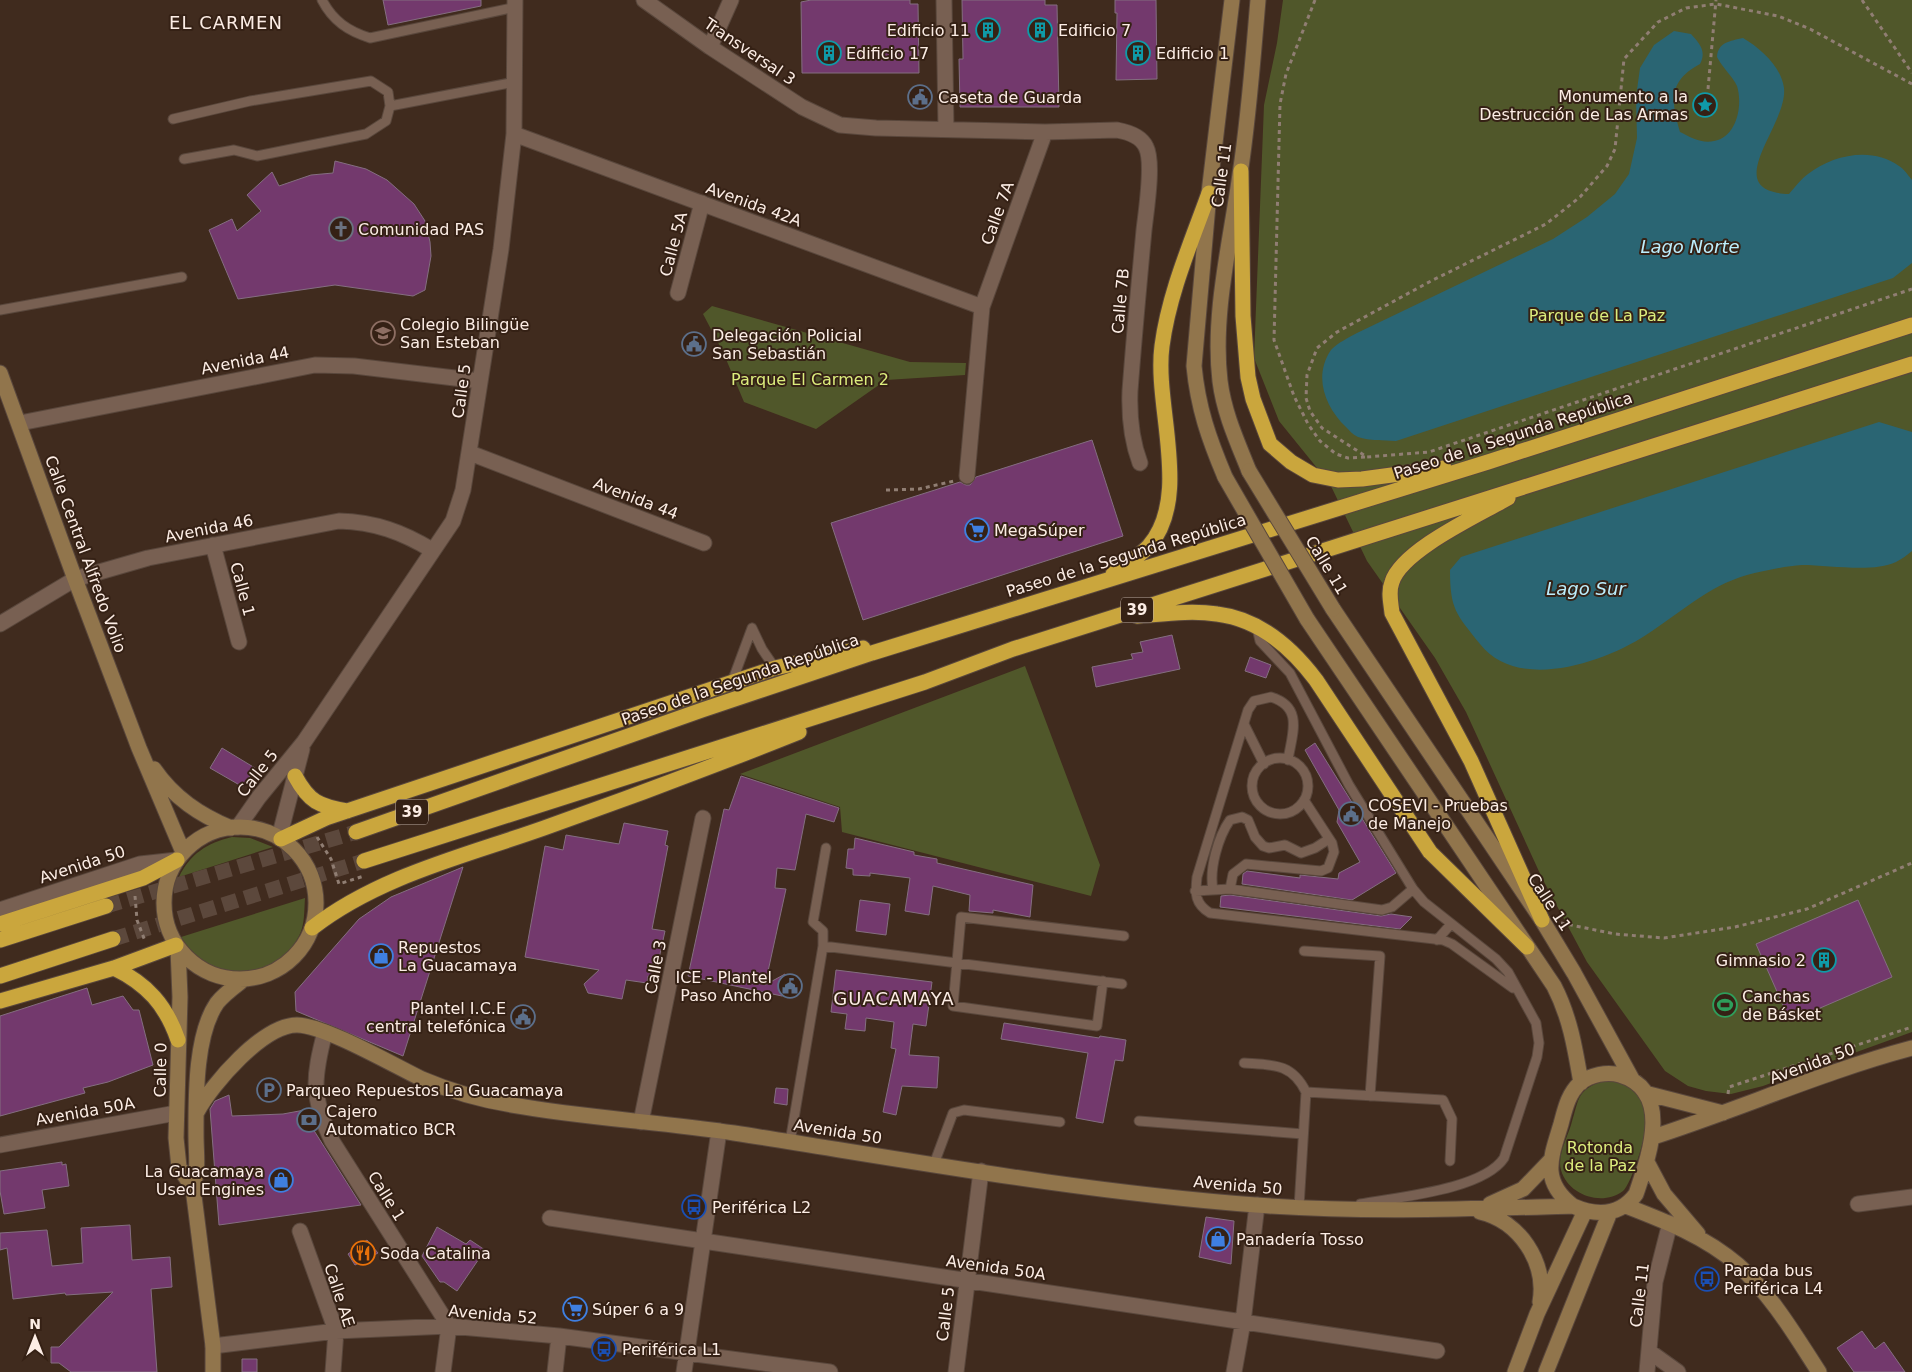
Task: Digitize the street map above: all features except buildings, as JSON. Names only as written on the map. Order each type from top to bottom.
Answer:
[{"type":"highway","points":[[1241,171],[1246,367],[1253,399],[1270,444],[1291,462],[1313,475],[1338,480],[1362,479],[1488,462]]},
{"type":"highway","points":[[1104,581],[1149,547],[1166,518],[1170,490],[1162,384],[1162,347],[1168,313],[1209,193]]},
{"type":"highway","name":"Paseo de la Segunda República","points":[[356,832],[702,710],[957,626],[1488,462],[1912,325]]},
{"type":"highway","name":"39","points":[[364,861],[925,682],[1013,649],[1912,364]]},
{"type":"highway","points":[[1534,483],[1419,549],[1392,581],[1390,597],[1392,613],[1471,761],[1542,920]]},
{"type":"highway","points":[[1116,617],[1191,613],[1218,614],[1257,628],[1278,640],[1300,658],[1430,852],[1527,947]]},
{"type":"highway","points":[[280,838],[326,818],[775,668],[957,626]]},
{"type":"highway","points":[[312,928],[337,909],[362,894],[424,869],[704,770],[925,682]]},
{"type":"highway","points":[[295,776],[302,790],[311,800],[325,807],[348,811]]},
{"type":"highway","points":[[0,924],[143,878],[180,856]]},
{"type":"highway","points":[[0,940],[106,906]]},
{"type":"highway","points":[[0,976],[113,939]]},
{"type":"highway","points":[[0,1001],[114,968],[177,947]]},
{"type":"highway","points":[[114,968],[132,977],[148,989],[162,1004],[172,1021],[178,1040]]},
{"type":"main road","name":"Calle 11","points":[[1232,0],[1209,193],[1194,366],[1196,392],[1205,431],[1225,477],[1307,619],[1554,986],[1565,1008],[1572,1033],[1581,1083]]},
{"type":"main road","name":"Calle 11","points":[[1258,0],[1241,171],[1222,288],[1219,354],[1220,381],[1231,430],[1250,470],[1333,609],[1542,920],[1574,973],[1632,1080]]},
{"type":"main road","name":"Calle Central Alfredo Volio","points":[[0,373],[20,423],[74,580],[180,856]]},
{"type":"main road","name":"Calle Central Alfredo Volio","points":[[139,748],[164,784],[180,799],[208,818],[235,828]]},
{"type":"main road","points":[[235,828],[266,832],[280,838],[305,863],[312,878],[316,894],[316,912],[312,928],[304,944],[285,964],[261,977],[243,980],[224,978],[207,972],[191,962],[177,947],[169,934],[163,909],[166,884],[180,856],[197,840],[214,832],[235,828]]},
{"type":"main road","name":"Calle 0","points":[[177,947],[180,997],[176,1138],[179,1167],[193,1188]]},
{"type":"main road","name":"Calle 0","points":[[213,1372],[213,1346],[193,1188],[198,1166],[197,1112],[200,1061],[207,1022],[218,1003],[243,980]]},
{"type":"main road","name":"Avenida 50","points":[[197,1112],[211,1088],[230,1067],[265,1038],[284,1027],[299,1024],[325,1032],[427,1081],[462,1093],[510,1105],[719,1131],[1129,1192],[1257,1205],[1404,1210],[1579,1208]]},
{"type":"main road","name":"Avenida 50","points":[[1653,1137],[1724,1114],[1881,1056],[1912,1048]]},
{"type":"main road","points":[[200,1061],[215,1067],[230,1067]]},
{"type":"main road","points":[[1605,1073],[1619,1074],[1632,1080],[1645,1093],[1651,1106],[1653,1137],[1636,1194],[1626,1206],[1610,1212],[1579,1208],[1560,1194],[1555,1185],[1550,1161],[1568,1100],[1581,1083],[1591,1076],[1605,1073]]},
{"type":"main road","points":[[1645,1093],[1724,1114]]},
{"type":"main road","name":"Avenida 50","points":[[1468,1209],[1506,1198],[1523,1189],[1550,1161]]},
{"type":"main road","points":[[1647,1162],[1664,1194],[1708,1244]]},
{"type":"main road","points":[[1626,1206],[1670,1223],[1708,1244],[1737,1264],[1758,1285],[1815,1370]]},
{"type":"main road","points":[[1515,1372],[1579,1208]]},
{"type":"main road","points":[[1468,1209],[1488,1214],[1506,1223],[1522,1237],[1533,1254],[1540,1274],[1541,1294],[1538,1314]]},
{"type":"main road","points":[[1546,1372],[1610,1212]]},
{"type":"street","name":"Transversal 3","points":[[644,0],[710,47],[802,107],[840,125],[946,130]]},
{"type":"street","points":[[710,47],[730,0]]},
{"type":"street","points":[[944,0],[946,130],[1045,132]]},
{"type":"street","name":"Calle 5","points":[[235,828],[304,742],[452,520],[463,490],[501,249],[514,134],[516,4]]},
{"type":"street","name":"Calle 7B","points":[[1045,132],[1118,130],[1128,132],[1142,141],[1147,147],[1149,158],[1148,193],[1129,420],[1140,464]]},
{"type":"street","name":"Calle 7A","points":[[967,476],[982,307],[1045,132]]},
{"type":"street","name":"Avenida 42A","points":[[514,134],[982,307]]},
{"type":"street","name":"Calle 5A","points":[[678,293],[702,203]]},
{"type":"street","name":"Avenida 44","points":[[20,423],[315,365],[354,366],[480,381]]},
{"type":"street","name":"Avenida 44","points":[[470,453],[704,543]]},
{"type":"street","name":"Avenida 46","points":[[0,624],[74,580],[148,558],[339,521],[364,522],[386,528],[407,535],[432,550]]},
{"type":"street","name":"Calle 1","points":[[213,545],[239,642]]},
{"type":"street","name":"Calle 5","points":[[280,838],[304,742]]},
{"type":"street","name":"Calle 3","points":[[641,1122],[703,818]]},
{"type":"street","name":"Avenida 50","points":[[0,910],[140,864],[180,856]]},
{"type":"street","name":"Calle 1","points":[[325,1032],[316,1066],[315,1095],[322,1121],[332,1141],[449,1326]]},
{"type":"street","name":"Avenida 50A","points":[[0,1145],[176,1113]]},
{"type":"street","points":[[684,1372],[705,1241],[719,1131]]},
{"type":"street","name":"Calle 5","points":[[956,1372],[981,1171]]},
{"type":"street","points":[[1858,1204],[1912,1197]]},
{"type":"street","points":[[1234,1372],[1243,1322],[1257,1205]]},
{"type":"street","name":"Avenida 50A","points":[[550,1218],[1437,1351]]},
{"type":"street","name":"Calle 11","points":[[1647,1372],[1655,1282],[1670,1223]]},
{"type":"street","name":"Calle AE","points":[[300,1230],[336,1331],[333,1372]]},
{"type":"street","points":[[444,1372],[449,1326]]},
{"type":"street","name":"Avenida 52","points":[[213,1346],[336,1331],[449,1326],[559,1336],[830,1372]]},
{"type":"street","points":[[555,1372],[559,1336]]},
{"type":"street","points":[[1650,1352],[1678,1372]]},
{"type":"lane","points":[[322,0],[327,9],[349,32],[370,38],[516,4]]},
{"type":"lane","points":[[173,119],[242,102],[371,81],[388,92],[390,106],[386,121],[366,134],[257,156],[234,150],[184,159]]},
{"type":"lane","points":[[390,106],[515,82]]},
{"type":"lane","points":[[0,310],[182,277]]},
{"type":"lane","points":[[732,682],[752,628],[762,649],[775,668]]},
{"type":"lane","points":[[1257,628],[1260,641],[1290,673],[1349,785],[1413,889],[1424,902],[1496,959],[1508,972],[1536,1023],[1539,1043],[1504,1158],[1498,1167],[1473,1180],[1456,1186],[1338,1208]]},
{"type":"lane","points":[[1288,760],[1294,724],[1293,714],[1281,700],[1263,697],[1254,702],[1248,710],[1197,877],[1195,891],[1197,901],[1202,908],[1210,913],[1437,940],[1452,944],[1497,974],[1517,991]]},
{"type":"lane","points":[[1244,724],[1264,764]]},
{"type":"lane","points":[[1278,758],[1288,760],[1296,763],[1307,777],[1308,786],[1304,800],[1289,813],[1272,813],[1257,802],[1252,783],[1255,774],[1264,764],[1278,758]]},
{"type":"lane","points":[[1230,889],[1233,874],[1246,864],[1321,871],[1328,868],[1334,852],[1329,839],[1304,800]]},
{"type":"lane","points":[[1213,890],[1211,873],[1225,827],[1230,820],[1242,817],[1248,820],[1259,843],[1269,848],[1285,845],[1301,852],[1315,848],[1329,839]]},
{"type":"lane","points":[[790,1142],[823,946],[823,931],[813,922],[826,848]]},
{"type":"lane","points":[[1195,891],[1230,889],[1382,910],[1392,907],[1413,889]]},
{"type":"lane","points":[[1103,981],[1097,1026],[953,1006],[961,917],[1124,936]]},
{"type":"lane","points":[[1437,940],[1451,924]]},
{"type":"lane","points":[[823,946],[1122,984]]},
{"type":"lane","points":[[1304,951],[1380,956],[1370,1096]]},
{"type":"lane","points":[[1244,1063],[1280,1066],[1288,1069],[1300,1080],[1306,1092],[1299,1207]]},
{"type":"lane","points":[[1306,1092],[1443,1100],[1452,1119],[1450,1161]]},
{"type":"lane","points":[[934,1164],[953,1113],[964,1110],[1060,1122]]},
{"type":"lane","points":[[1139,1121],[1303,1134]]},
{"type":"path","points":[[1315,0],[1286,74],[1280,104],[1274,340],[1294,396],[1308,424],[1320,441],[1336,454],[1348,458],[1430,452],[1912,289]]},
{"type":"path","points":[[1862,0],[1912,73]]},
{"type":"path","points":[[1367,457],[1322,428],[1310,411],[1306,398],[1307,375],[1317,348],[1337,332],[1431,281],[1546,224],[1580,197],[1607,166],[1615,149],[1624,59],[1658,22],[1686,8],[1716,2],[1778,16],[1827,38],[1912,84]]},
{"type":"path","points":[[1708,89],[1716,2]]},
{"type":"path","points":[[886,490],[936,486],[967,476]]},
{"type":"path","points":[[1542,920],[1614,934],[1664,938],[1735,927],[1807,908],[1912,863]]},
{"type":"path","points":[[1724,1114],[1729,1087],[1912,1027]]},
{"type":"green space","name":"Parque de La Paz","points":[[1283,0],[1912,0],[1912,1032],[1763,1086],[1731,1094],[1706,1091],[1688,1086],[1665,1071],[1587,962],[1542,878],[1466,712],[1435,658],[1367,561],[1330,484],[1279,421],[1254,358],[1264,105],[1277,43]]},
{"type":"green space","name":"Parque El Carmen 2","points":[[712,306],[910,362],[966,363],[965,375],[886,380],[816,429],[744,402],[723,352],[703,314]]},
{"type":"green space","points":[[1025,666],[1100,865],[1091,896],[842,832],[840,807],[740,774]]},
{"type":"green space","points":[[232,837],[250,838],[273,847],[179,877],[188,862],[200,851],[207,846]]},
{"type":"green space","points":[[305,898],[303,923],[299,936],[288,952],[274,964],[258,970],[241,972],[224,970],[208,963],[193,952],[181,937]]},
{"type":"green space","name":"Rotonda de la Paz","points":[[1608,1079],[1634,1085],[1648,1116],[1639,1156],[1627,1186],[1615,1196],[1596,1198],[1578,1192],[1571,1186],[1561,1170],[1560,1159],[1581,1095],[1590,1087]]},
{"type":"water","name":"Lago Norte","points":[[1674,31],[1691,34],[1699,44],[1703,55],[1700,64],[1682,77],[1677,85],[1674,101],[1680,132],[1696,140],[1710,142],[1722,138],[1733,127],[1738,111],[1739,94],[1733,79],[1717,57],[1722,45],[1729,41],[1743,38],[1769,58],[1779,72],[1784,88],[1782,103],[1761,154],[1757,169],[1758,182],[1768,190],[1789,194],[1808,174],[1818,167],[1840,158],[1852,155],[1865,155],[1877,156],[1888,160],[1901,167],[1912,180],[1912,263],[1893,278],[1396,441],[1367,439],[1353,434],[1332,410],[1324,391],[1322,381],[1323,370],[1331,350],[1357,333],[1553,239],[1587,217],[1615,194],[1629,174],[1637,138],[1636,97],[1640,68],[1654,45]]},
{"type":"water","name":"Lago Sur","points":[[1879,422],[1912,432],[1912,551],[1896,562],[1863,568],[1802,565],[1747,575],[1707,593],[1646,635],[1628,645],[1584,663],[1561,668],[1537,670],[1516,667],[1496,659],[1480,644],[1456,610],[1451,594],[1450,570],[1461,557]]},
{"type":"tunnel","points":[[106,906],[356,832]]},
{"type":"tunnel","points":[[113,939],[364,861]]},
{"type":"place","name":"Edificio 11","points":[[988,30]]},
{"type":"place","name":"Edificio 7","points":[[1040,30]]},
{"type":"place","name":"Edificio 17","points":[[829,53]]},
{"type":"place","name":"Edificio 1","points":[[1138,53]]},
{"type":"place","name":"Caseta de Guarda","points":[[920,97]]},
{"type":"place","name":"Monumento a la Destrucción de Las Armas","points":[[1705,105]]},
{"type":"place","name":"Comunidad PAS","points":[[341,229]]},
{"type":"place","name":"Colegio Bilingüe San Esteban","points":[[383,333]]},
{"type":"place","name":"Delegación Policial San Sebastián","points":[[694,344]]},
{"type":"place","name":"MegaSúper","points":[[977,530]]},
{"type":"place","name":"COSEVI - Pruebas de Manejo","points":[[1351,814]]},
{"type":"place","name":"Repuestos La Guacamaya","points":[[381,956]]},
{"type":"place","name":"Gimnasio 2","points":[[1824,960]]},
{"type":"place","name":"ICE - Plantel Paso Ancho","points":[[790,986]]},
{"type":"place","name":"Canchas de Básket","points":[[1725,1005]]},
{"type":"place","name":"Plantel I.C.E central telefónica","points":[[523,1017]]},
{"type":"place","name":"Parqueo Repuestos La Guacamaya","points":[[269,1090]]},
{"type":"place","name":"Cajero Automatico BCR","points":[[309,1120]]},
{"type":"place","name":"La Guacamaya Used Engines","points":[[281,1180]]},
{"type":"place","name":"Periférica L2","points":[[694,1207]]},
{"type":"place","name":"Panadería Tosso","points":[[1218,1239]]},
{"type":"place","name":"Soda Catalina","points":[[363,1253]]},
{"type":"place","name":"Parada bus Periférica L4","points":[[1707,1279]]},
{"type":"place","name":"Súper 6 a 9","points":[[575,1309]]},
{"type":"place","name":"Periférica L1","points":[[604,1349]]},
{"type":"district","name":"EL CARMEN","points":[[226,23]]},
{"type":"district","name":"GUACAMAYA","points":[[894,999]]}]
